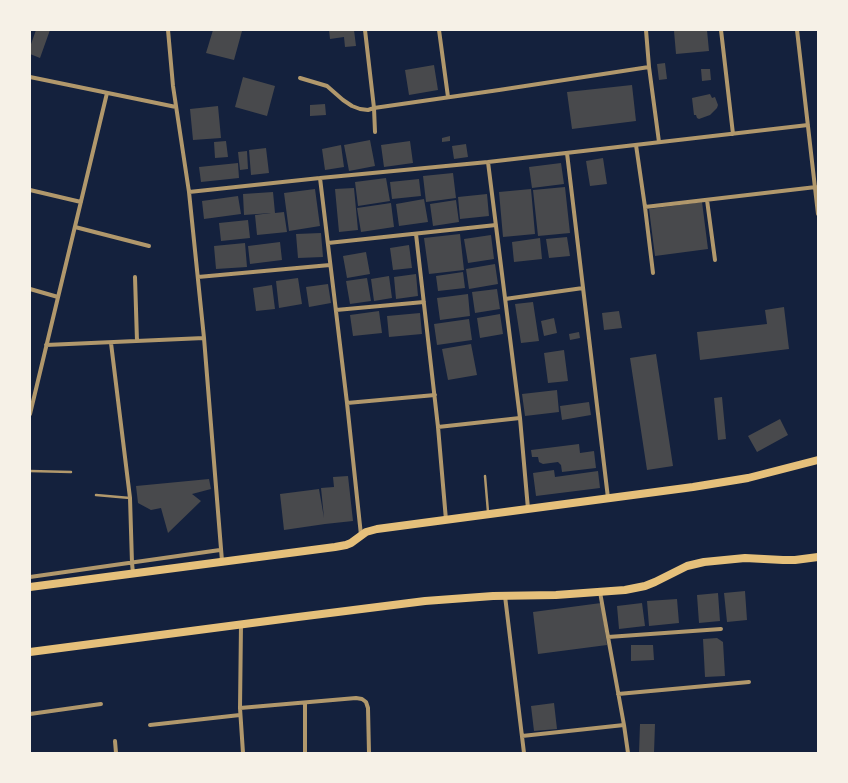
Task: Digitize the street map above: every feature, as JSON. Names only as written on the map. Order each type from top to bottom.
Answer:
[{"type":"main road","points":[[30,587],[346,545],[366,532],[377,528],[678,489],[748,478],[818,460]]},
{"type":"main road","points":[[30,652],[425,601],[505,596],[556,595],[625,590],[645,586],[687,566],[704,562],[745,558],[789,560],[818,557]]},
{"type":"street","points":[[168,30],[176,108],[189,192],[198,277],[222,561]]},
{"type":"street","points":[[365,30],[374,108],[375,132]]},
{"type":"street","points":[[439,30],[448,97]]},
{"type":"street","points":[[646,30],[649,67],[660,142]]},
{"type":"street","points":[[721,30],[733,134]]},
{"type":"street","points":[[797,30],[818,214]]},
{"type":"street","points":[[300,78],[327,86],[352,106],[368,110],[649,67]]},
{"type":"street","points":[[30,77],[176,108]]},
{"type":"street","points":[[30,414],[107,93]]},
{"type":"street","points":[[189,192],[488,162],[808,124]]},
{"type":"street","points":[[636,145],[653,273]]},
{"type":"street","points":[[567,153],[608,499]]},
{"type":"street","points":[[812,161],[818,160]]},
{"type":"street","points":[[488,162],[520,418],[528,509]]},
{"type":"street","points":[[320,178],[347,403],[361,536]]},
{"type":"street","points":[[645,207],[816,188]]},
{"type":"street","points":[[30,190],[81,202]]},
{"type":"street","points":[[707,200],[715,260]]},
{"type":"street","points":[[328,243],[496,225]]},
{"type":"street","points":[[75,227],[149,246]]},
{"type":"street","points":[[416,234],[438,427],[446,520]]},
{"type":"street","points":[[198,277],[330,265]]},
{"type":"street","points":[[135,278],[136,341]]},
{"type":"street","points":[[505,299],[584,288]]},
{"type":"street","points":[[30,289],[58,297]]},
{"type":"street","points":[[336,310],[424,302]]},
{"type":"street","points":[[46,345],[204,338]]},
{"type":"street","points":[[111,343],[130,498],[133,573]]},
{"type":"street","points":[[347,403],[434,395]]},
{"type":"street","points":[[438,427],[520,418]]},
{"type":"street","points":[[30,577],[220,550]]},
{"type":"street","points":[[600,592],[628,753]]},
{"type":"street","points":[[505,596],[524,753]]},
{"type":"street","points":[[241,624],[240,714],[243,753]]},
{"type":"street","points":[[608,637],[721,629]]},
{"type":"street","points":[[618,694],[748,682]]},
{"type":"street","points":[[240,708],[356,698],[364,700],[368,708],[369,753]]},
{"type":"street","points":[[305,703],[305,753]]},
{"type":"street","points":[[30,714],[101,704]]},
{"type":"street","points":[[150,725],[240,714]]},
{"type":"street","points":[[522,736],[624,725]]},
{"type":"street","points":[[115,741],[116,753]]},
{"type":"lane","points":[[30,471],[71,472]]},
{"type":"lane","points":[[485,476],[488,514]]},
{"type":"lane","points":[[96,495],[130,498]]},
{"type":"building","points":[[36,30],[50,30],[40,58],[30,54],[30,47]]},
{"type":"building","points":[[213,30],[242,31],[234,60],[206,53]]},
{"type":"building","points":[[329,30],[354,30],[356,46],[345,47],[344,37],[330,39]]},
{"type":"building","points":[[707,30],[709,51],[676,54],[674,31]]},
{"type":"building","points":[[665,63],[667,79],[659,80],[657,64]]},
{"type":"building","points":[[434,65],[438,90],[409,95],[405,70]]},
{"type":"building","points":[[701,69],[710,69],[711,80],[702,81]]},
{"type":"building","points":[[243,77],[275,86],[267,116],[235,107]]},
{"type":"building","points":[[632,85],[636,121],[572,129],[567,92]]},
{"type":"building","points":[[710,94],[712,98],[715,97],[718,105],[717,108],[710,115],[699,119],[696,115],[694,115],[692,98]]},
{"type":"building","points":[[325,104],[326,115],[310,116],[310,105]]},
{"type":"building","points":[[218,106],[221,138],[193,140],[190,109]]},
{"type":"building","points":[[450,136],[450,141],[442,142],[442,138]]},
{"type":"building","points":[[370,140],[375,166],[349,171],[344,145]]},
{"type":"building","points":[[226,141],[228,157],[215,158],[214,142]]},
{"type":"building","points":[[410,141],[413,163],[384,167],[381,145]]},
{"type":"building","points":[[466,144],[468,157],[454,159],[452,146]]},
{"type":"building","points":[[341,145],[344,167],[325,170],[322,149]]},
{"type":"building","points":[[266,148],[269,173],[251,175],[249,150]]},
{"type":"building","points":[[247,151],[248,169],[240,170],[238,152]]},
{"type":"building","points":[[603,158],[607,184],[590,186],[586,161]]},
{"type":"building","points":[[238,163],[239,178],[201,182],[199,167]]},
{"type":"building","points":[[561,163],[564,184],[532,188],[529,167]]},
{"type":"building","points":[[453,173],[456,198],[426,202],[423,176]]},
{"type":"building","points":[[386,178],[390,201],[358,206],[355,182]]},
{"type":"building","points":[[419,179],[421,196],[392,199],[390,182]]},
{"type":"building","points":[[565,187],[570,233],[538,236],[533,190]]},
{"type":"building","points":[[354,188],[358,230],[339,232],[335,189]]},
{"type":"building","points":[[315,189],[320,226],[289,231],[284,193]]},
{"type":"building","points":[[531,189],[535,234],[503,237],[499,192]]},
{"type":"building","points":[[273,192],[275,213],[284,212],[287,232],[257,235],[255,215],[271,213],[244,215],[243,194]]},
{"type":"building","points":[[487,194],[489,216],[460,219],[458,197]]},
{"type":"building","points":[[238,196],[241,214],[204,219],[202,201]]},
{"type":"building","points":[[424,199],[428,222],[399,226],[396,204]]},
{"type":"building","points":[[456,200],[459,222],[433,226],[430,204]]},
{"type":"building","points":[[702,202],[708,249],[655,256],[649,209]]},
{"type":"building","points":[[391,203],[394,227],[361,232],[357,208]]},
{"type":"building","points":[[248,220],[250,238],[221,241],[219,223]]},
{"type":"building","points":[[321,233],[323,257],[298,258],[296,234]]},
{"type":"building","points":[[460,234],[464,270],[429,274],[424,238]]},
{"type":"building","points":[[491,235],[494,259],[468,263],[464,239]]},
{"type":"building","points":[[567,237],[570,256],[549,258],[546,239]]},
{"type":"building","points":[[540,238],[542,259],[514,262],[512,242]]},
{"type":"building","points":[[280,242],[282,260],[250,264],[248,246]]},
{"type":"building","points":[[245,243],[247,267],[216,269],[214,246]]},
{"type":"building","points":[[409,245],[412,268],[393,270],[390,248]]},
{"type":"building","points":[[366,252],[370,274],[347,278],[343,256]]},
{"type":"building","points":[[495,264],[498,284],[469,289],[466,269]]},
{"type":"building","points":[[463,272],[465,288],[438,291],[436,276]]},
{"type":"building","points":[[416,274],[418,296],[396,299],[394,277]]},
{"type":"building","points":[[389,276],[392,298],[374,301],[371,279]]},
{"type":"building","points":[[298,278],[302,304],[279,308],[276,281]]},
{"type":"building","points":[[367,278],[371,301],[350,304],[346,281]]},
{"type":"building","points":[[328,284],[331,303],[309,307],[306,287]]},
{"type":"building","points":[[272,285],[275,309],[256,311],[253,288]]},
{"type":"building","points":[[497,289],[500,309],[475,313],[472,292]]},
{"type":"building","points":[[468,294],[470,316],[440,320],[437,298]]},
{"type":"building","points":[[533,302],[539,341],[521,343],[515,304]]},
{"type":"building","points":[[784,307],[789,349],[700,360],[697,332],[767,324],[765,310]]},
{"type":"building","points":[[379,311],[382,333],[353,336],[350,315]]},
{"type":"building","points":[[619,311],[622,328],[604,330],[602,313]]},
{"type":"building","points":[[420,313],[422,334],[389,337],[387,316]]},
{"type":"building","points":[[500,314],[503,334],[480,338],[477,318]]},
{"type":"building","points":[[554,318],[557,333],[544,336],[541,321]]},
{"type":"building","points":[[469,319],[472,340],[437,345],[434,324]]},
{"type":"building","points":[[579,332],[580,338],[570,340],[569,334]]},
{"type":"building","points":[[471,344],[477,375],[448,380],[442,349]]},
{"type":"building","points":[[564,350],[568,381],[548,383],[544,353]]},
{"type":"building","points":[[656,354],[673,466],[647,470],[630,358]]},
{"type":"building","points":[[557,390],[559,412],[525,416],[522,394]]},
{"type":"building","points":[[722,397],[726,439],[718,440],[714,398]]},
{"type":"building","points":[[589,402],[591,415],[562,420],[560,406]]},
{"type":"building","points":[[780,419],[788,435],[757,452],[748,436]]},
{"type":"building","points":[[579,444],[580,453],[594,451],[596,468],[562,472],[561,465],[558,462],[543,464],[539,462],[538,457],[532,457],[531,450]]},
{"type":"building","points":[[554,470],[555,477],[598,471],[600,488],[536,496],[533,473]]},
{"type":"building","points":[[348,476],[353,521],[284,530],[280,494],[319,489],[324,518],[321,488],[334,487],[333,477]]},
{"type":"building","points":[[209,479],[211,489],[192,494],[201,501],[168,533],[161,508],[151,510],[138,503],[136,486]]},
{"type":"building","points":[[745,591],[747,620],[727,622],[724,593]]},
{"type":"building","points":[[718,593],[720,621],[699,623],[697,595]]},
{"type":"building","points":[[677,599],[679,623],[649,626],[647,601]]},
{"type":"building","points":[[601,603],[607,645],[538,654],[533,612]]},
{"type":"building","points":[[642,603],[645,626],[619,629],[617,606]]},
{"type":"building","points":[[717,638],[723,642],[725,676],[705,677],[703,639]]},
{"type":"building","points":[[631,645],[653,645],[654,660],[631,661]]},
{"type":"building","points":[[554,703],[557,729],[534,731],[531,706]]},
{"type":"building","points":[[640,724],[655,724],[654,753],[639,753]]}]
